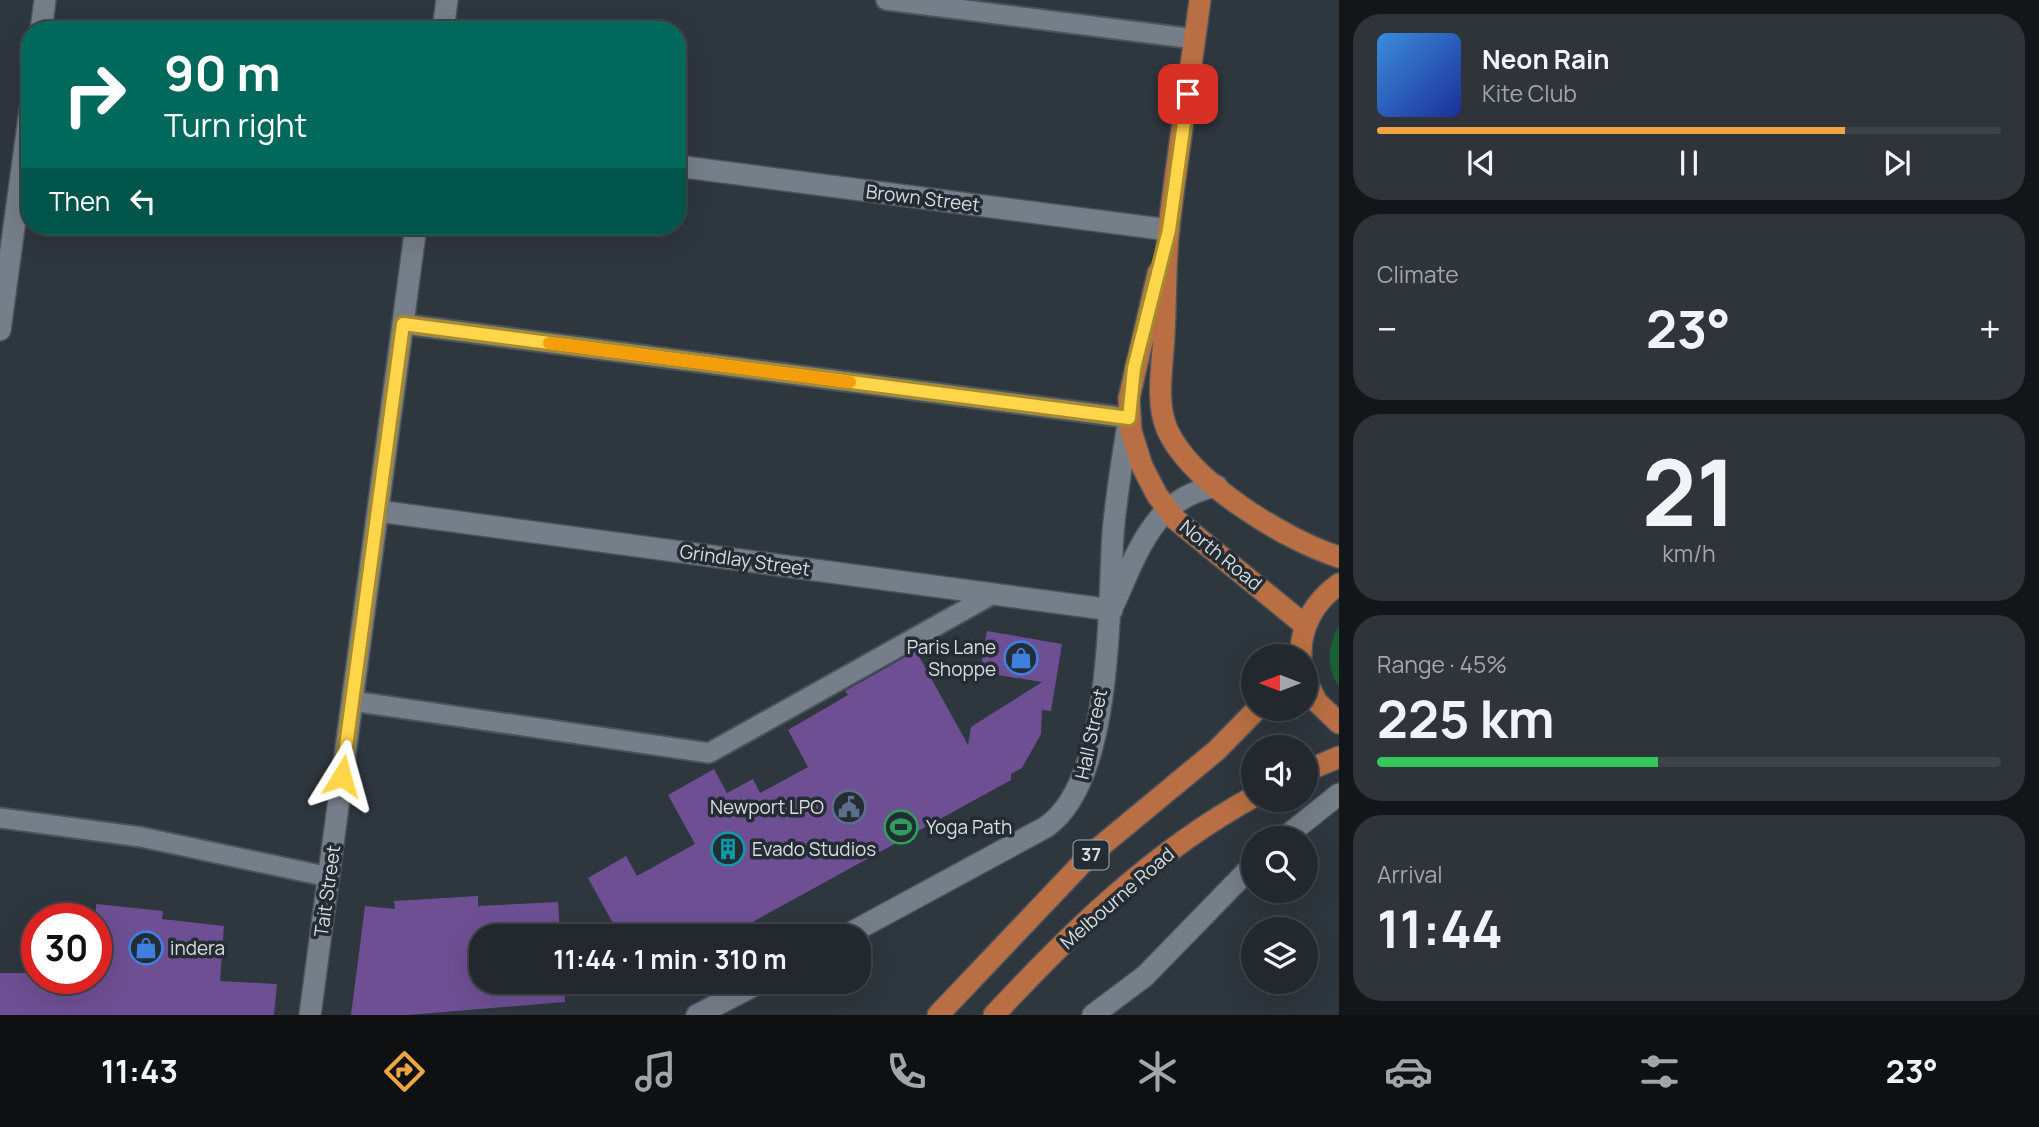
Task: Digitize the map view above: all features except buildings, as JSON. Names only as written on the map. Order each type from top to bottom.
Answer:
[{"type":"main road","name":"North Road","points":[[1200,0],[1169,230],[1161,387],[1164,418],[1180,450],[1217,486],[1274,527],[1313,548],[1339,557]]},
{"type":"main road","name":"North Road","points":[[1169,230],[1132,376],[1129,418],[1142,466],[1167,509],[1186,528],[1247,574],[1304,630]]},
{"type":"main road","points":[[1296,644],[1321,599],[1339,584]]},
{"type":"main road","points":[[1302,644],[1304,630]]},
{"type":"main road","points":[[1318,703],[1339,723]]},
{"type":"main road","name":"37","points":[[937,1015],[1089,856],[1217,750],[1245,721]]},
{"type":"main road","points":[[1318,766],[1339,757]]},
{"type":"main road","name":"Melbourne Road","points":[[994,1015],[1043,962],[1135,878],[1177,845],[1241,805]]},
{"type":"street","points":[[42,21],[45,0]]},
{"type":"street","points":[[444,21],[447,0]]},
{"type":"street","name":"Brown Street","points":[[686,167],[1169,230]]},
{"type":"street","points":[[0,330],[21,176]]},
{"type":"street","name":"Tait Street","points":[[310,1015],[415,235]]},
{"type":"street","name":"Hall Street","points":[[867,924],[1046,827],[1069,806],[1081,784],[1092,742],[1112,610],[1113,531],[1129,418]]},
{"type":"street","name":"Hall Street","points":[[1112,610],[1140,548],[1167,509],[1190,492],[1217,486]]},
{"type":"street","name":"Grindlay Street","points":[[378,511],[1112,610]]},
{"type":"street","points":[[1299,826],[1339,794]]},
{"type":"street","points":[[1093,1015],[1145,976],[1241,877]]},
{"type":"street","points":[[697,1015],[740,994]]},
{"type":"street","points":[[724,1015],[736,996]]},
{"type":"lane","points":[[886,0],[1195,39]]},
{"type":"lane","points":[[403,324],[1129,418]]},
{"type":"lane","points":[[352,701],[709,753],[993,594]]},
{"type":"lane","points":[[0,818],[141,836],[329,877]]},
{"type":"green space","points":[[1339,626],[1339,687],[1330,665],[1330,649]]},
{"type":"slow traffic","points":[[549,343],[850,382]]},
{"type":"place","name":"Paris Lane Shoppe","points":[[1021,658]]},
{"type":"place","name":"Newport LPO","points":[[849,807]]},
{"type":"place","name":"Yoga Path","points":[[901,827]]},
{"type":"place","name":"Evado Studios","points":[[728,849]]},
{"type":"place","name":"indera","points":[[146,948]]},
{"type":"route","points":[[342,776],[403,324],[1129,418],[1130,384],[1169,230],[1188,94]]}]
